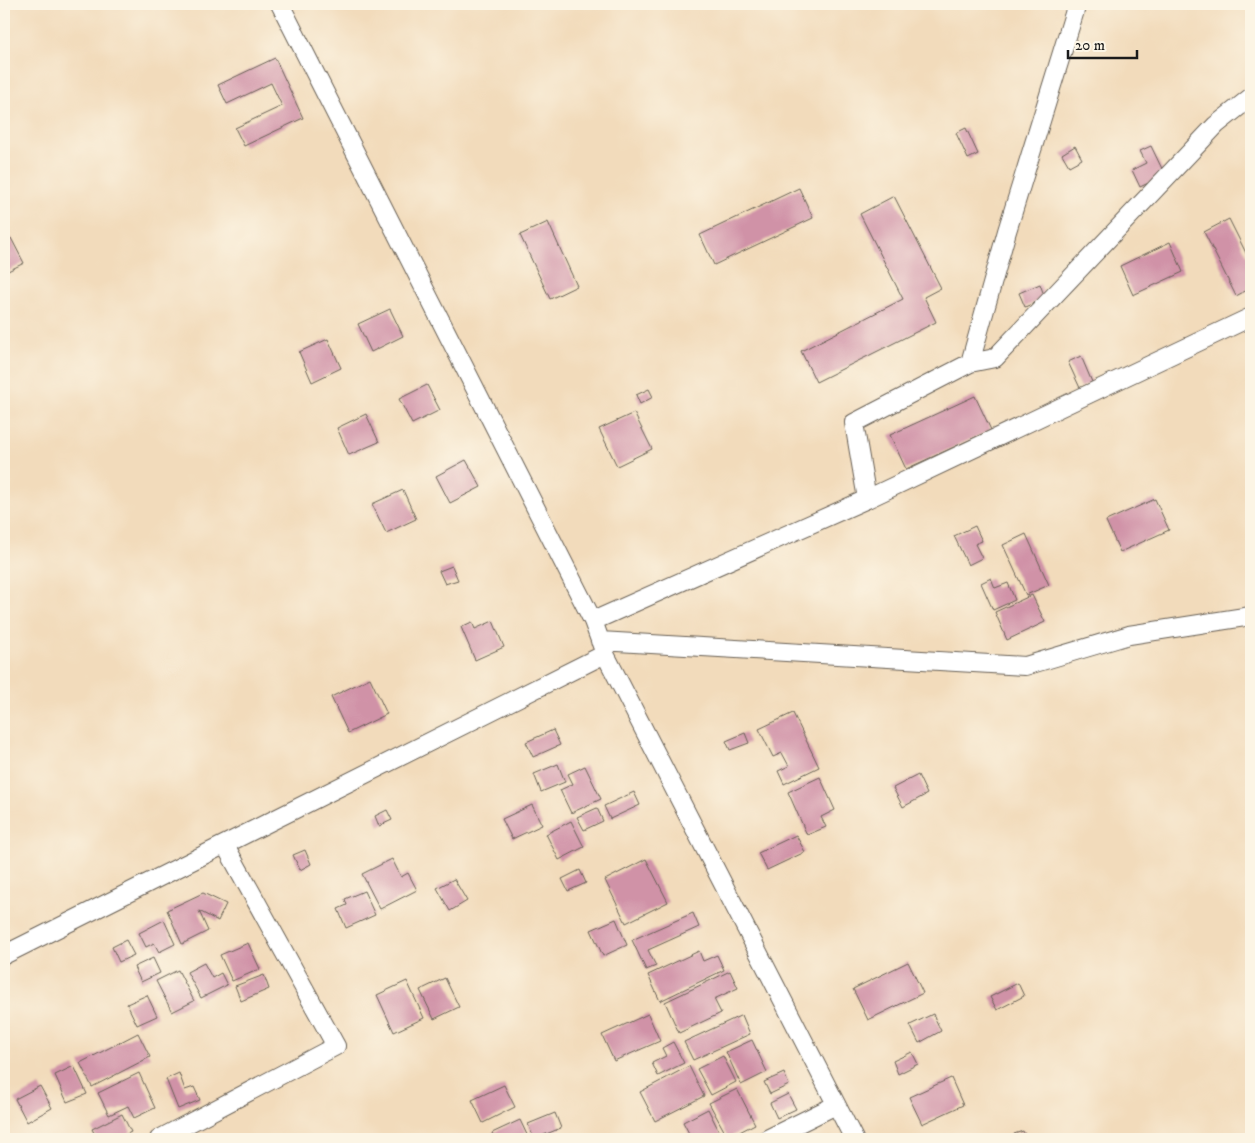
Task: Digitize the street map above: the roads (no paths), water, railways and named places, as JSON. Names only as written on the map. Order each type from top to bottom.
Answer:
[{"type":"street","points":[[280,4],[593,621],[603,648],[854,1139]]},
{"type":"street","points":[[970,363],[1007,231],[1077,4]]},
{"type":"street","points":[[867,499],[854,423],[970,363],[995,358],[1216,125],[1251,97]]},
{"type":"street","points":[[593,621],[867,499],[1251,317]]},
{"type":"street","points":[[4,955],[225,845],[603,648],[1025,666],[1129,635],[1251,616]]},
{"type":"street","points":[[159,1139],[336,1046],[225,845]]},
{"type":"street","points":[[767,1139],[836,1105]]}]
